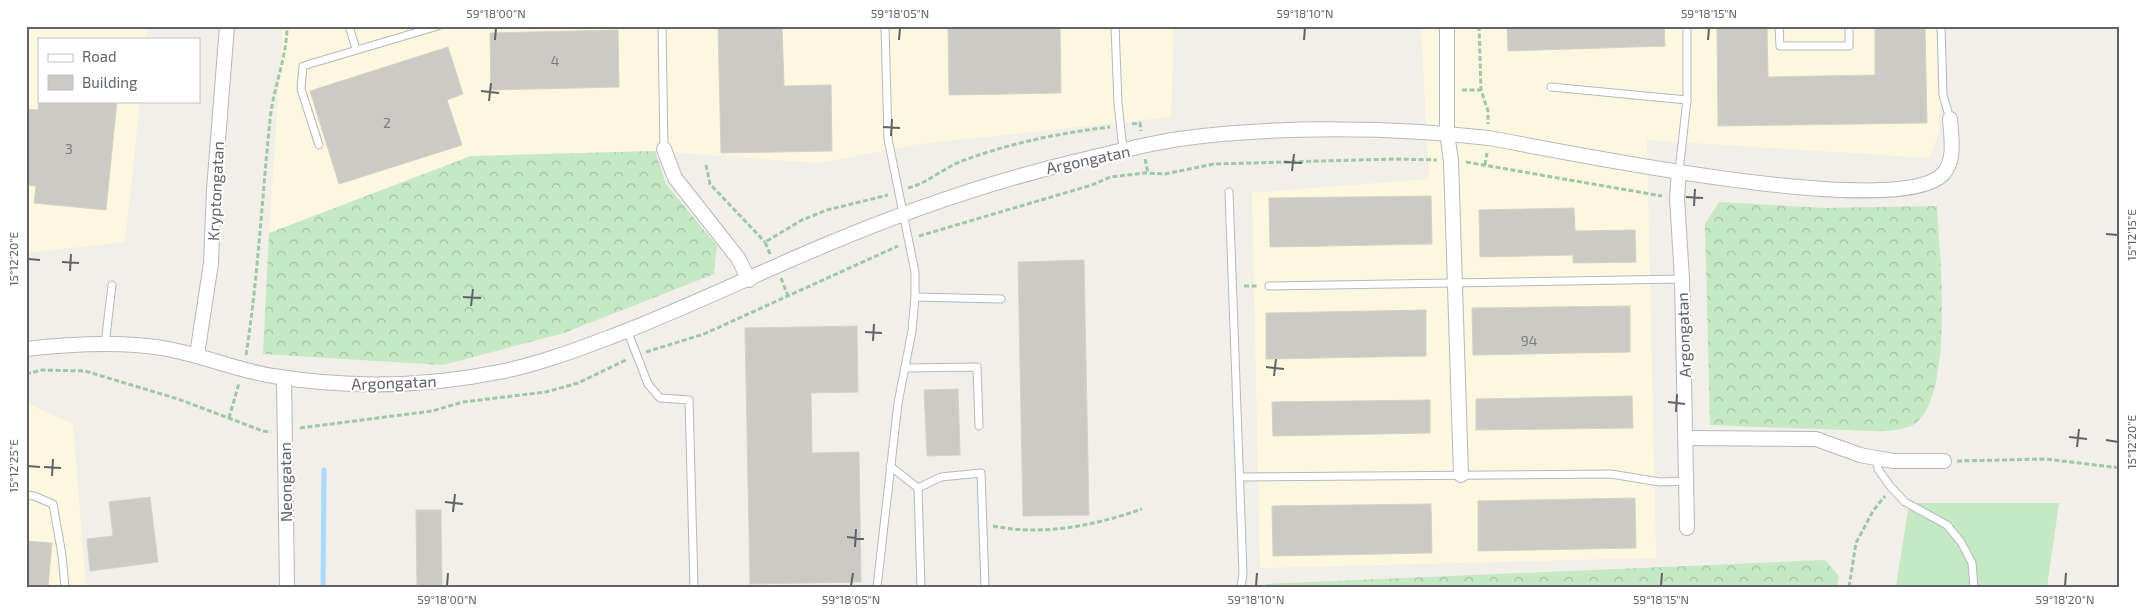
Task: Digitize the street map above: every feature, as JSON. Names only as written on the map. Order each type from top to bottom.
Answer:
[{"type":"street","name":"Kryptongatan","points":[[197,355],[212,263],[214,190],[227,26]]},
{"type":"street","points":[[1447,26],[1447,133],[1451,160],[1460,475]]},
{"type":"street","name":"Argongatan","points":[[26,349],[105,344],[162,348],[197,355],[236,369],[284,378],[346,384],[416,383],[459,379],[542,362],[627,330],[748,280],[903,212],[994,182],[1122,150],[1184,138],[1255,133],[1327,131],[1447,133],[1489,138],[1778,187],[1851,190],[1914,188],[1932,182],[1943,174],[1951,158],[1950,120]]},
{"type":"street","points":[[664,149],[675,178],[738,258],[748,280]]},
{"type":"street","name":"Argongatan","points":[[1678,171],[1677,198],[1682,279],[1687,528]]},
{"type":"street","name":"Neongatan","points":[[284,378],[287,587]]},
{"type":"street","points":[[1686,438],[1816,439],[1860,455],[1876,458],[1894,461],[1944,461]]},
{"type":"lane","points":[[349,26],[356,49]]},
{"type":"lane","points":[[319,145],[301,89],[303,66],[438,26]]},
{"type":"lane","points":[[662,26],[664,149]]},
{"type":"lane","points":[[877,587],[898,403],[912,332],[915,297],[915,272],[888,139],[885,26]]},
{"type":"lane","points":[[1115,26],[1122,150]]},
{"type":"lane","points":[[1678,171],[1687,100],[1686,26]]},
{"type":"lane","points":[[1779,26],[1780,46],[1849,46],[1849,26]]},
{"type":"lane","points":[[1940,26],[1943,95],[1950,120]]},
{"type":"lane","points":[[1551,87],[1687,100]]},
{"type":"lane","points":[[1229,192],[1243,573],[1241,587]]},
{"type":"lane","points":[[1268,286],[1682,279]]},
{"type":"lane","points":[[105,344],[112,286]]},
{"type":"lane","points":[[915,297],[1001,298]]},
{"type":"lane","points":[[627,330],[648,384],[660,398],[688,400],[694,587]]},
{"type":"lane","points":[[905,368],[977,367],[979,426]]},
{"type":"lane","points":[[1876,458],[1878,469],[1905,502],[1947,525],[1961,542],[1972,563],[1974,587]]},
{"type":"lane","points":[[890,466],[918,488],[922,587]]},
{"type":"lane","points":[[918,488],[941,476],[981,473],[985,587]]},
{"type":"lane","points":[[1240,477],[1611,474],[1660,482],[1686,481]]},
{"type":"lane","points":[[26,495],[34,496],[53,504],[62,555],[65,587]]},
{"type":"path","points":[[245,356],[256,293],[270,118],[286,47],[287,26]]},
{"type":"path","points":[[1479,26],[1481,90],[1488,111],[1489,138],[1485,164]]},
{"type":"path","points":[[1448,90],[1481,90]]},
{"type":"path","points":[[928,233],[1092,185],[1110,177],[1145,173],[1165,174],[1214,164],[1395,159],[1451,160],[1485,164],[1677,198]]},
{"type":"path","points":[[706,165],[710,184],[765,242]]},
{"type":"path","points":[[652,350],[704,334],[886,251]]},
{"type":"path","points":[[1232,286],[1268,286]]},
{"type":"path","points":[[26,374],[42,370],[85,371],[178,399],[263,431],[423,412],[463,402],[546,392],[578,383],[621,361]]},
{"type":"path","points":[[229,418],[237,390]]},
{"type":"path","points":[[1944,461],[2046,459],[2120,468]]},
{"type":"path","points":[[1849,587],[1856,544],[1873,511],[1892,488]]},
{"type":"path","points":[[982,524],[1017,531],[1064,529],[1112,520],[1142,509]]},
{"type":"shaded area","points":[[26,26],[148,26],[147,38],[38,38],[38,102],[140,102],[125,242],[26,253]]},
{"type":"shaded area","points":[[283,26],[1174,26],[1171,117],[919,144],[819,163],[655,151],[471,156],[269,233]]},
{"type":"shaded area","points":[[1421,26],[1944,26],[1938,135],[1930,158],[1647,140],[1656,558],[1260,568],[1252,193],[1429,179]]},
{"type":"shaded area","points":[[26,403],[73,424],[86,587],[26,587]]},
{"type":"green space","points":[[655,151],[666,184],[717,246],[714,274],[564,333],[443,365],[263,354],[269,233],[471,156]]},
{"type":"green space","points":[[1719,202],[1825,208],[1937,206],[1942,327],[1939,361],[1933,392],[1923,415],[1908,427],[1883,431],[1710,425],[1705,224]]},
{"type":"green space","points":[[1909,503],[2059,503],[2047,587],[1896,587]]},
{"type":"green space","points":[[1825,560],[1839,576],[1837,587],[1265,587],[1266,584]]},
{"type":"building","points":[[718,26],[782,26],[784,86],[831,85],[832,151],[721,153]]},
{"type":"building","points":[[948,26],[1060,26],[1061,93],[949,95]]},
{"type":"building","points":[[1507,26],[1664,26],[1665,46],[1508,51]]},
{"type":"building","points":[[1717,26],[1767,26],[1768,77],[1875,75],[1875,26],[1925,26],[1927,123],[1718,126]]},
{"type":"building","points":[[618,30],[619,87],[491,90],[490,33]]},
{"type":"building","points":[[448,47],[463,94],[447,100],[462,145],[339,184],[310,91]]},
{"type":"building","points":[[39,102],[117,102],[106,210],[34,203],[36,186],[26,185],[26,109],[38,110]]},
{"type":"building","points":[[1431,196],[1432,244],[1270,247],[1269,198]]},
{"type":"building","points":[[1574,208],[1575,231],[1635,230],[1636,262],[1573,263],[1573,255],[1480,257],[1479,210]]},
{"type":"building","points":[[1084,260],[1089,515],[1023,516],[1018,262]]},
{"type":"building","points":[[1630,306],[1630,352],[1473,355],[1472,308]]},
{"type":"building","points":[[1426,310],[1426,356],[1266,359],[1266,313]]},
{"type":"building","points":[[857,326],[858,392],[811,393],[812,453],[859,452],[861,582],[750,584],[745,328]]},
{"type":"building","points":[[958,389],[960,455],[927,456],[924,390]]},
{"type":"building","points":[[1632,396],[1633,428],[1476,430],[1476,399]]},
{"type":"building","points":[[1430,400],[1430,433],[1273,436],[1272,402]]},
{"type":"building","points":[[150,497],[158,562],[90,571],[87,539],[113,536],[109,502]]},
{"type":"building","points":[[1635,498],[1636,548],[1478,551],[1478,501]]},
{"type":"building","points":[[1431,504],[1432,553],[1273,556],[1272,506]]},
{"type":"building","points":[[416,510],[441,510],[442,587],[417,587]]},
{"type":"building","points":[[26,541],[52,543],[48,587],[26,587]]},
{"type":"waterway","points":[[323,587],[324,470]]}]
